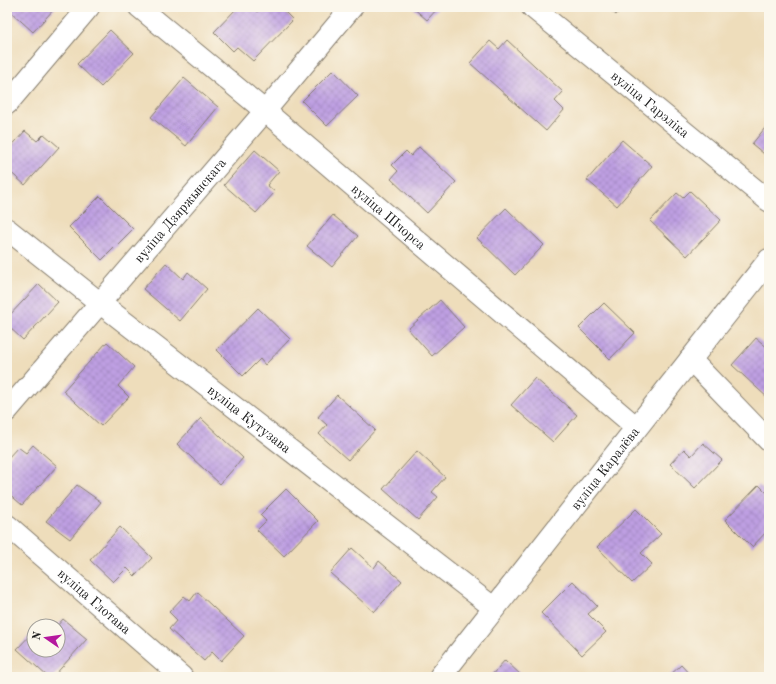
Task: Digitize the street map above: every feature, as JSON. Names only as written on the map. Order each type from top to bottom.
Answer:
[{"type":"street","points":[[7,104],[89,7]]},
{"type":"street","name":"вуліца Шчорса","points":[[139,7],[265,111],[636,427]]},
{"type":"street","name":"вуліца Дзяржынскага","points":[[7,411],[265,111],[352,7]]},
{"type":"street","name":"вуліца Гарэліка","points":[[532,7],[769,200]]},
{"type":"street","name":"вуліца Кутузава","points":[[7,229],[100,303],[494,608]]},
{"type":"street","name":"вуліца Каралёва","points":[[440,677],[769,260]]},
{"type":"street","points":[[690,359],[769,441]]},
{"type":"street","name":"вуліца Глотава","points":[[7,525],[182,677]]},
{"type":"building","points":[[13,7],[56,7],[33,32],[10,11]]},
{"type":"building","points":[[238,7],[252,7],[257,12],[262,7],[280,7],[293,20],[253,61],[237,47],[233,51],[214,32]]},
{"type":"building","points":[[412,7],[439,7],[427,20]]},
{"type":"building","points":[[597,7],[605,7],[601,11]]},
{"type":"building","points":[[607,7],[622,7],[616,15]]},
{"type":"building","points":[[110,30],[134,53],[101,87],[77,64]]},
{"type":"building","points":[[507,40],[563,92],[555,101],[564,110],[546,131],[470,63],[490,41],[499,49]]},
{"type":"building","points":[[333,70],[358,96],[327,126],[302,101]]},
{"type":"building","points":[[184,78],[218,107],[186,146],[151,117]]},
{"type":"building","points":[[769,123],[769,158],[752,144]]},
{"type":"building","points":[[25,131],[37,141],[44,134],[59,147],[25,185],[7,169],[7,151]]},
{"type":"building","points":[[622,140],[652,166],[617,206],[587,180]]},
{"type":"building","points":[[419,147],[456,182],[427,213],[391,179],[398,171],[392,165],[406,151],[411,156]]},
{"type":"building","points":[[255,150],[279,171],[267,185],[275,192],[256,213],[224,185]]},
{"type":"building","points":[[690,191],[721,220],[687,256],[650,221],[677,193],[683,198]]},
{"type":"building","points":[[100,196],[133,229],[102,260],[69,227]]},
{"type":"building","points":[[506,208],[544,245],[515,275],[477,238]]},
{"type":"building","points":[[333,215],[358,236],[332,267],[307,246]]},
{"type":"building","points":[[166,263],[183,279],[188,272],[207,289],[180,321],[143,289]]},
{"type":"building","points":[[39,284],[58,302],[23,340],[7,325],[7,318]]},
{"type":"building","points":[[440,300],[464,327],[432,356],[408,329]]},
{"type":"building","points":[[604,303],[635,333],[610,359],[579,328]]},
{"type":"building","points":[[258,308],[290,339],[265,365],[260,359],[243,376],[217,350]]},
{"type":"building","points":[[756,338],[769,349],[769,399],[732,365]]},
{"type":"building","points":[[107,342],[134,367],[118,386],[129,397],[101,426],[63,391]]},
{"type":"building","points":[[535,378],[577,415],[553,442],[511,405]]},
{"type":"building","points":[[337,395],[375,430],[348,460],[319,434],[327,425],[318,417]]},
{"type":"building","points":[[201,418],[243,458],[220,484],[177,444]]},
{"type":"building","points":[[703,443],[722,460],[695,488],[670,464],[684,449],[691,456]]},
{"type":"building","points":[[33,445],[57,466],[22,505],[7,492],[7,459],[18,447],[26,453]]},
{"type":"building","points":[[417,451],[445,477],[432,492],[438,497],[418,520],[383,489]]},
{"type":"building","points":[[77,485],[101,502],[70,539],[46,521]]},
{"type":"building","points":[[759,485],[769,495],[769,529],[752,547],[725,520]]},
{"type":"building","points":[[286,489],[318,521],[284,556],[257,530],[266,521],[260,515]]},
{"type":"building","points":[[636,509],[661,534],[641,553],[652,564],[632,583],[597,547]]},
{"type":"building","points":[[120,527],[152,558],[135,576],[127,568],[113,582],[90,560]]},
{"type":"building","points":[[352,548],[374,568],[379,561],[402,581],[374,612],[330,573]]},
{"type":"building","points":[[573,581],[597,606],[588,614],[606,632],[582,655],[541,613]]},
{"type":"building","points":[[197,592],[244,636],[221,661],[212,652],[204,661],[169,629],[177,620],[169,612],[184,596],[190,601]]},
{"type":"building","points":[[66,622],[87,639],[53,677],[48,677],[27,658],[66,658]]},
{"type":"building","points":[[26,639],[26,657],[17,649]]},
{"type":"building","points":[[505,660],[523,677],[490,677]]},
{"type":"building","points":[[681,665],[692,677],[668,677]]}]
